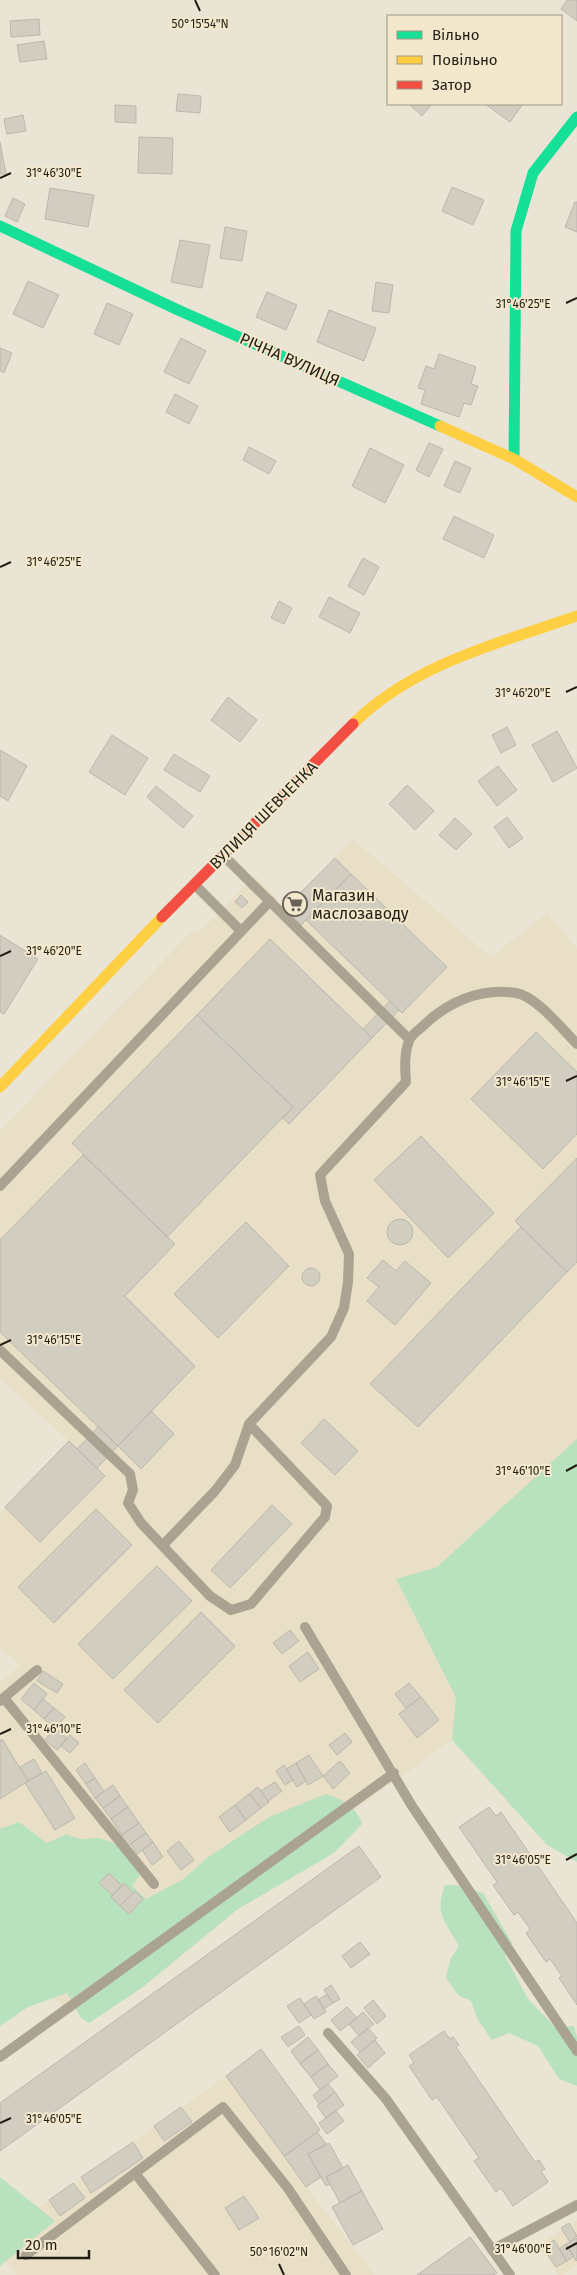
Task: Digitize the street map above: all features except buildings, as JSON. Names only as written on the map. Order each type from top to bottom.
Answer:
[{"type":"street","points":[[514,459],[516,231],[533,173],[577,117]]},
{"type":"street","name":"РІЧНА ВУЛИЦЯ","points":[[0,226],[178,310],[514,459],[577,496]]},
{"type":"street","name":"ВУЛИЦЯ ШЕВЧЕНКА","points":[[0,1088],[194,884],[361,716],[412,679],[460,656],[577,616]]},
{"type":"lane","points":[[223,855],[409,1039]]},
{"type":"lane","points":[[194,884],[241,931]]},
{"type":"lane","points":[[0,1186],[270,901]]},
{"type":"lane","points":[[163,1545],[215,1491],[235,1465],[249,1424],[331,1337],[344,1308],[348,1282],[349,1254],[325,1201],[320,1174],[406,1082],[404,1061],[409,1039],[434,1014],[466,997],[517,993],[538,1004],[577,1044]]},
{"type":"lane","points":[[0,1350],[130,1474],[133,1490],[128,1503],[141,1523],[210,1596],[232,1610],[251,1604],[325,1517],[327,1506],[249,1424]]},
{"type":"lane","points":[[305,1627],[412,1806],[577,2051]]},
{"type":"lane","points":[[37,1670],[2,1700],[154,1884]]},
{"type":"lane","points":[[0,2057],[394,1773]]},
{"type":"lane","points":[[328,2033],[386,2099],[510,2275]]},
{"type":"lane","points":[[26,2255],[223,2108],[287,2187],[346,2275]]},
{"type":"lane","points":[[135,2173],[215,2275]]},
{"type":"lane","points":[[492,2250],[577,2205]]},
{"type":"shaded area","points":[[353,839],[491,957],[547,913],[577,949],[577,1444],[437,1567],[396,1579],[456,1697],[452,1740],[70,2015],[40,1981],[0,1928],[0,1683],[20,1665],[0,1648],[0,1514],[69,1441],[0,1379],[0,1131],[190,933],[202,930],[255,875],[285,908]]},
{"type":"shaded area","points":[[226,2076],[306,2187],[375,2275],[16,2275],[0,2252],[0,2235]]},
{"type":"shaded area","points":[[577,2220],[577,2264],[563,2275],[558,2275],[538,2245]]},
{"type":"green space","points":[[577,1439],[577,1862],[547,1845],[452,1740],[456,1697],[396,1579],[437,1567]]},
{"type":"green space","points":[[326,1794],[337,1798],[353,1809],[362,1824],[334,1853],[238,1909],[143,1987],[89,2023],[81,2018],[67,1993],[28,2007],[0,2026],[0,1829],[19,1822],[47,1843],[67,1834],[84,1839],[96,1838],[111,1842],[122,1849],[134,1864],[140,1875],[132,1886],[146,1899],[182,1880],[207,1858],[269,1817]]},
{"type":"green space","points":[[445,1885],[455,1885],[483,1893],[512,1943],[505,1956],[528,1999],[555,2027],[574,2026],[577,2037],[577,2086],[559,2079],[538,2046],[509,2033],[492,2040],[478,2020],[471,2001],[458,1995],[446,1978],[450,1960],[459,1946],[441,1910]]},
{"type":"green space","points":[[0,2177],[55,2221],[0,2266]]},
{"type":"traffic: fast","points":[[514,459],[516,231],[533,173],[577,117]]},
{"type":"traffic: fast","points":[[0,226],[178,310],[440,426]]},
{"type":"traffic: slow","points":[[440,426],[514,459],[577,497]]},
{"type":"traffic: slow","points":[[353,724],[377,703],[402,686],[430,671],[488,646],[577,616]]},
{"type":"traffic: slow","points":[[0,1087],[162,917]]},
{"type":"traffic: jam","points":[[162,917],[353,724]]},
{"type":"place","name":"Магазин маслозаводу","points":[[295,904]]}]
